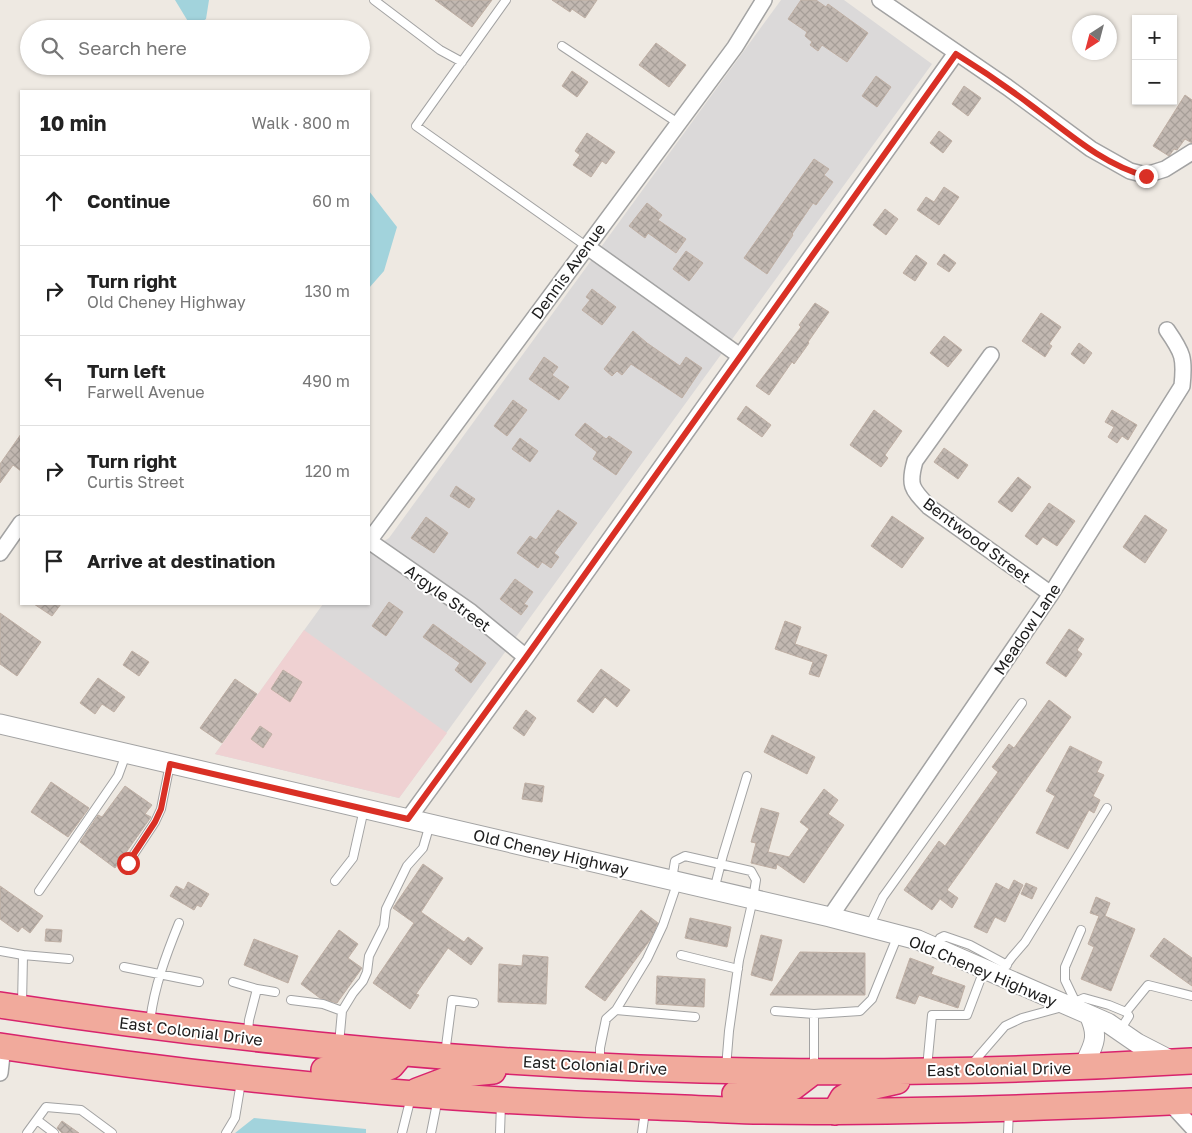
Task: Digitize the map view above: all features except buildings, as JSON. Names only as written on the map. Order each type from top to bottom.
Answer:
[{"type":"highway","name":"East Colonial Drive","points":[[11,1007],[248,1038],[402,1053],[600,1066],[814,1071],[1083,1067],[1183,1062]]},
{"type":"highway","points":[[2,1046],[248,1078],[501,1100],[750,1111],[835,1112],[1009,1121],[1180,1102]]},
{"type":"highway","points":[[248,1078],[264,1068],[378,1071],[391,1066],[402,1053]]},
{"type":"highway","points":[[412,1093],[462,1074],[558,1064]]},
{"type":"highway","points":[[835,1112],[843,1098],[857,1090],[948,1070]]},
{"type":"highway","points":[[652,1107],[670,1095],[768,1094],[793,1087],[814,1071]]},
{"type":"street","name":"Dennis Avenue","points":[[370,540],[735,46],[764,0]]},
{"type":"street","points":[[880,0],[956,54],[1007,87],[1091,150],[1130,172],[1146,176],[1165,169],[1192,152]]},
{"type":"street","points":[[408,819],[526,657],[956,54]]},
{"type":"street","points":[[586,246],[740,356]]},
{"type":"street","name":"Meadow Lane","points":[[830,917],[1051,594],[1182,386],[1184,369],[1181,350],[1167,330]]},
{"type":"street","name":"Bentwood Street","points":[[992,355],[915,461],[911,477],[915,492],[929,507],[1051,594]]},
{"type":"street","points":[[0,553],[20,524]]},
{"type":"street","name":"Argyle Street","points":[[370,542],[471,612],[526,657]]},
{"type":"street","name":"Old Cheney Highway","points":[[0,724],[830,917],[918,940],[934,948],[997,970],[1071,1004],[1089,1015],[1108,1023],[1138,1042],[1183,1062]]},
{"type":"street","points":[[1083,1067],[1095,1040],[1096,1032],[1089,1015]]},
{"type":"street","points":[[0,1073],[2,1046]]},
{"type":"street","points":[[1180,1102],[1192,1127]]},
{"type":"lane","points":[[374,0],[440,50],[462,62]]},
{"type":"lane","points":[[506,0],[416,126],[586,246]]},
{"type":"lane","points":[[562,46],[678,124]]},
{"type":"lane","points":[[869,927],[883,898],[1022,703]]},
{"type":"lane","points":[[39,891],[118,776],[126,754]]},
{"type":"lane","points":[[128,863],[155,822],[161,809],[170,764]]},
{"type":"lane","points":[[714,890],[747,776]]},
{"type":"lane","points":[[1107,808],[1025,942],[997,970],[967,1015],[932,1015],[948,1070],[1005,1026],[1022,1018],[1071,1004],[1084,998],[1109,1004],[1126,1012],[1129,1016],[1120,1030]]},
{"type":"lane","points":[[335,881],[353,858],[364,809]]},
{"type":"lane","points":[[339,1047],[342,1011],[363,981],[367,972],[369,956],[384,926],[386,909],[408,866],[423,848],[430,824]]},
{"type":"lane","points":[[600,1066],[600,1048],[606,1019],[616,1010],[647,959],[663,925],[675,881],[675,861],[685,856],[751,871],[756,880],[738,969],[729,1031],[726,1070]]},
{"type":"lane","points":[[149,1026],[151,1009],[164,959],[179,923]]},
{"type":"lane","points":[[1071,1004],[1064,967],[1081,930]]},
{"type":"lane","points":[[775,1011],[814,1014],[860,1011],[872,999],[898,935]]},
{"type":"lane","points":[[0,951],[69,959]]},
{"type":"lane","points":[[11,1007],[23,955]]},
{"type":"lane","points":[[681,955],[738,969]]},
{"type":"lane","points":[[124,967],[160,976],[199,982]]},
{"type":"lane","points":[[233,982],[275,992]]},
{"type":"lane","points":[[1126,1012],[1148,985],[1192,996]]},
{"type":"lane","points":[[248,1038],[249,1020],[257,989]]},
{"type":"lane","points":[[291,1000],[323,1004],[342,1011]]},
{"type":"lane","points":[[444,1056],[452,1000],[474,1003]]},
{"type":"lane","points":[[616,1010],[695,1017]]},
{"type":"lane","points":[[814,1014],[814,1071]]},
{"type":"lane","points":[[226,1133],[235,1118],[248,1078]]},
{"type":"lane","points":[[402,1133],[412,1093]]},
{"type":"lane","points":[[431,1133],[439,1095]]},
{"type":"lane","points":[[500,1133],[501,1100]]},
{"type":"lane","points":[[28,1133],[46,1107],[80,1110],[112,1133]]},
{"type":"lane","points":[[642,1133],[652,1107]]},
{"type":"lane","points":[[37,1120],[54,1133]]},
{"type":"shaded area","points":[[781,0],[844,0],[932,64],[399,798],[215,754],[322,605],[370,605],[370,549],[389,538]]},
{"type":"shaded area","points":[[304,630],[447,733],[399,798],[215,754]]},
{"type":"water","points":[[175,0],[209,0],[206,19],[187,20]]},
{"type":"water","points":[[370,192],[397,227],[384,271],[370,287]]},
{"type":"water","points":[[254,1118],[366,1129],[366,1133],[235,1133]]},
{"type":"route","points":[[128,863],[155,822],[161,809],[170,764],[408,819],[526,657],[956,54],[1007,87],[1091,150],[1130,172],[1146,176]]}]
